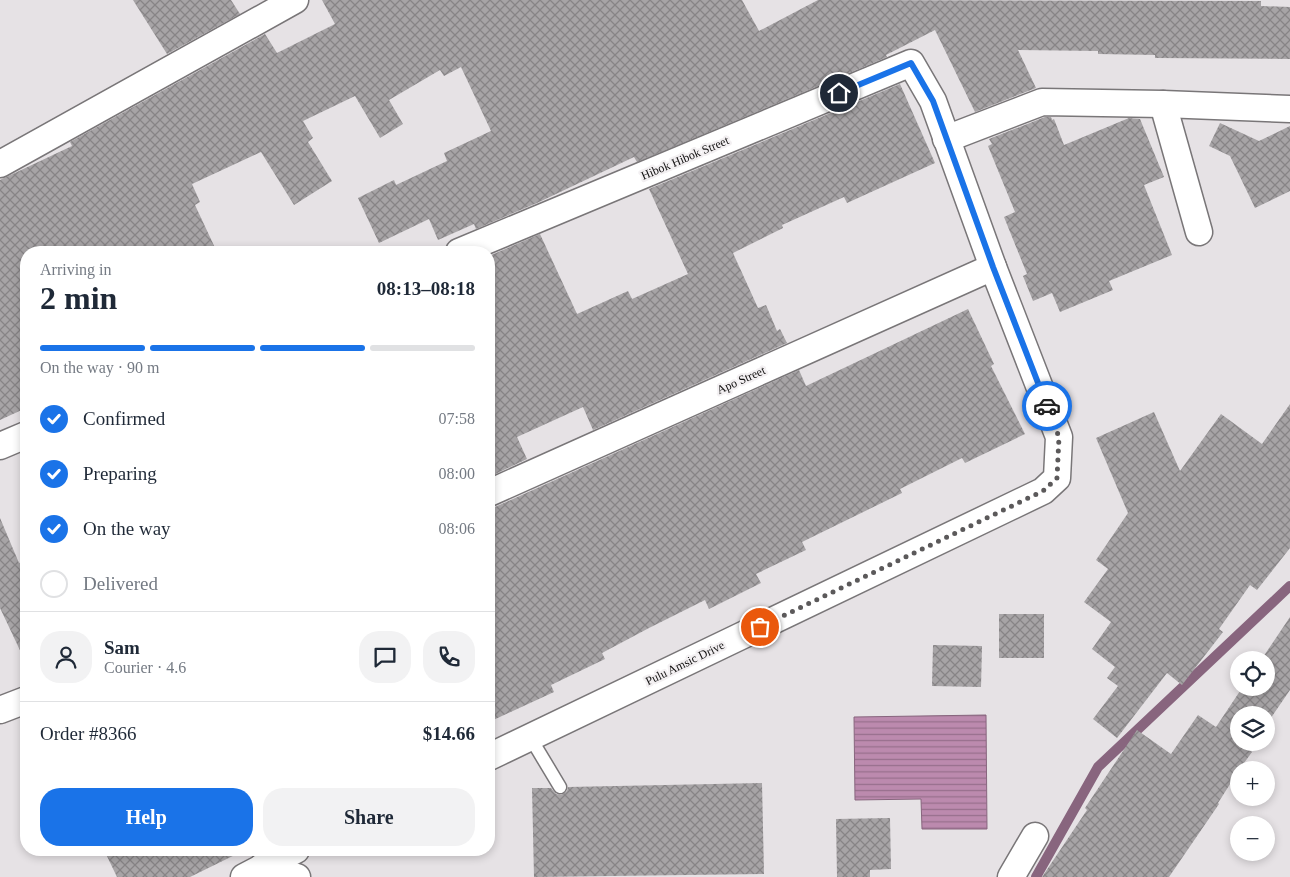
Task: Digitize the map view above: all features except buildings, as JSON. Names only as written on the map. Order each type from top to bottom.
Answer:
[{"type":"street","points":[[0,164],[295,0]]},
{"type":"street","name":"Hibok Hibok Street","points":[[473,246],[911,63],[933,101],[946,139]]},
{"type":"street","points":[[993,267],[946,139],[1042,102],[1290,109]]},
{"type":"street","points":[[1163,104],[1199,232]]},
{"type":"street","name":"Pulu Amsic Drive","points":[[495,754],[1043,491],[1057,478],[1059,437],[993,267]]},
{"type":"street","name":"Apo Street","points":[[495,490],[993,267]]},
{"type":"street","points":[[0,446],[20,438]]},
{"type":"street","points":[[0,710],[20,702]]},
{"type":"street","points":[[1011,877],[1035,836]]},
{"type":"street","points":[[254,872],[285,856]]},
{"type":"street","points":[[254,872],[297,877]]},
{"type":"lane","points":[[530,737],[560,787]]},
{"type":"shaded area","points":[[986,715],[987,829],[922,829],[921,799],[855,800],[854,717]]},
{"type":"waterway","points":[[1036,877],[1098,767],[1290,586]]},
{"type":"way so far","points":[[760,627],[1043,491],[1057,478],[1059,437],[1047,406]]},
{"type":"route","points":[[839,93],[911,63],[933,101],[993,267],[1047,406]]}]
